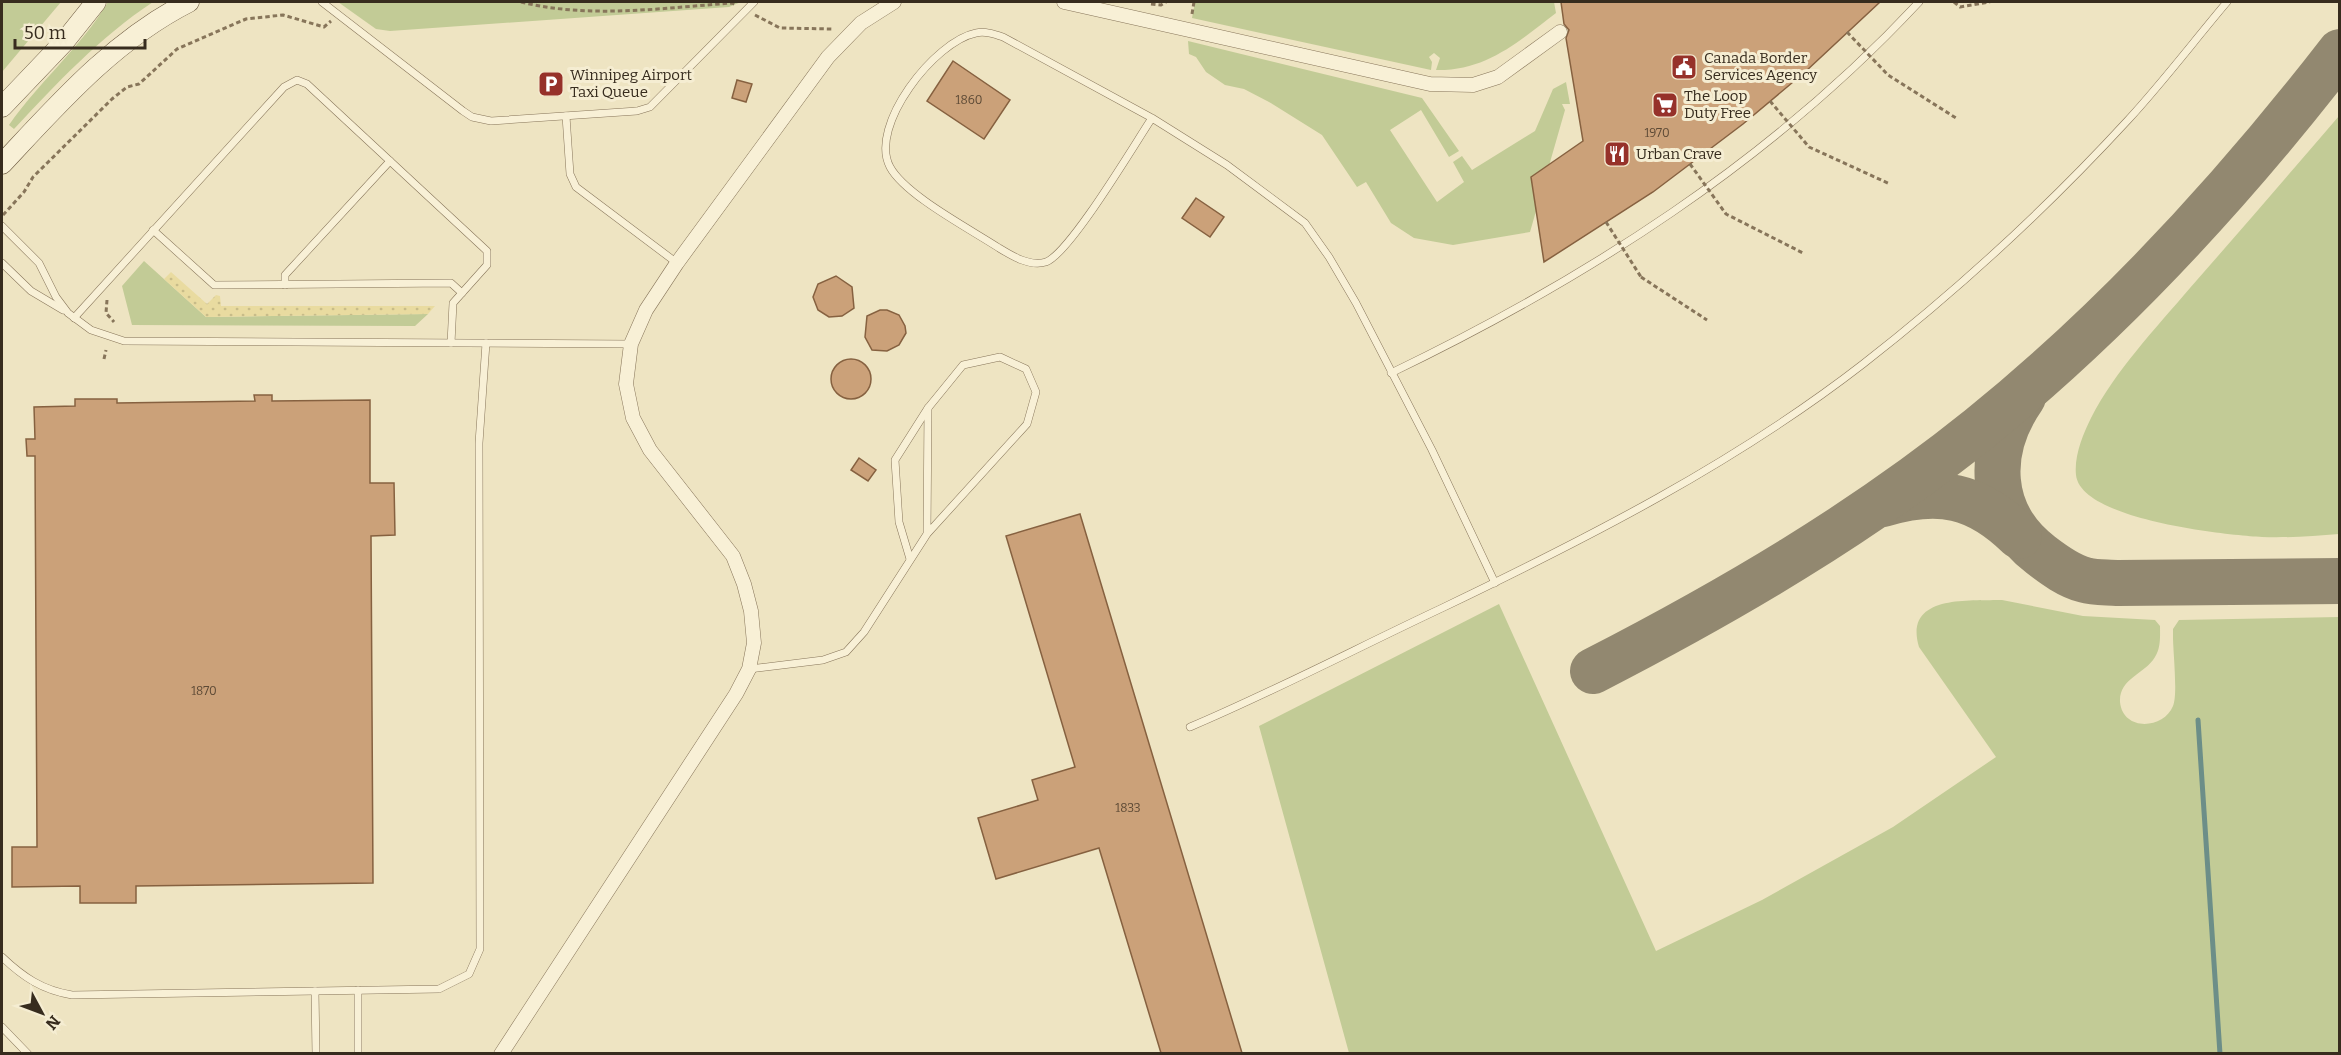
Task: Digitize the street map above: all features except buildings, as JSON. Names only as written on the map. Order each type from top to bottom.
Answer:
[{"type":"main road","points":[[2,107],[64,42],[96,2]]},
{"type":"main road","points":[[7,158],[108,56],[146,26],[189,2]]},
{"type":"street","points":[[501,1053],[717,725],[749,669],[754,643],[751,611],[733,556],[650,450],[633,418],[626,384],[631,344],[646,310],[677,263],[828,57],[861,23],[894,2]]},
{"type":"street","points":[[1064,2],[1431,84],[1473,85],[1498,76],[1560,32]]},
{"type":"lane","points":[[322,2],[472,117],[492,121],[637,111],[650,107],[754,2]]},
{"type":"lane","points":[[1391,373],[1519,309],[1598,262],[1689,202],[1749,157],[1837,83],[1919,2]]},
{"type":"lane","points":[[1190,727],[1241,705],[1495,583],[1621,518],[1704,470],[1811,401],[1911,325],[2008,241],[2138,109],[2227,2]]},
{"type":"lane","points":[[1152,118],[1074,233],[1054,257],[1035,264],[1015,258],[999,249],[904,186],[890,167],[884,146],[895,115],[924,69],[938,52],[957,40],[977,33],[1003,37],[1152,118],[1227,165],[1305,223],[1356,303],[1432,450],[1495,583]]},
{"type":"lane","points":[[71,315],[153,230],[284,87],[293,81],[307,84],[487,250],[487,265],[453,303],[451,343]]},
{"type":"lane","points":[[566,116],[570,174],[576,187],[677,263]]},
{"type":"lane","points":[[2,170],[7,158]]},
{"type":"lane","points":[[285,285],[285,275],[390,161]]},
{"type":"lane","points":[[2,226],[39,263],[56,297],[71,315]]},
{"type":"lane","points":[[153,230],[214,285],[451,283],[462,293]]},
{"type":"lane","points":[[2,263],[38,296],[101,335],[139,343],[631,344]]},
{"type":"lane","points":[[2,957],[20,975],[38,985],[54,992],[72,995],[439,989],[469,974],[480,949],[479,443],[486,343]]},
{"type":"lane","points":[[749,669],[823,660],[846,652],[864,632],[927,534],[1027,424],[1036,392],[1026,369],[1000,357],[963,365],[928,408],[895,460],[899,522],[910,559]]},
{"type":"lane","points":[[927,534],[928,408]]},
{"type":"lane","points":[[358,990],[358,1053]]},
{"type":"lane","points":[[315,991],[316,1053]]},
{"type":"lane","points":[[2,1027],[28,1053]]},
{"type":"path","points":[[521,2],[544,7],[596,12],[732,3],[780,28],[829,29],[861,23]]},
{"type":"path","points":[[1954,2],[1960,7],[1990,2]]},
{"type":"path","points":[[2,217],[24,192],[33,177],[112,99],[128,87],[139,84],[177,49],[246,19],[283,15],[324,27],[338,14]]},
{"type":"path","points":[[1847,32],[1888,75],[1956,118]]},
{"type":"path","points":[[1770,101],[1809,147],[1890,184]]},
{"type":"path","points":[[1690,164],[1726,214],[1803,253]]},
{"type":"path","points":[[1606,222],[1641,278],[1707,320]]},
{"type":"path","points":[[104,359],[106,350]]},
{"type":"green space","points":[[2,2],[61,2],[2,72]]},
{"type":"green space","points":[[108,2],[153,2],[97,45],[14,129],[9,125],[85,34]]},
{"type":"green space","points":[[338,2],[741,2],[729,7],[390,31],[376,29]]},
{"type":"green space","points":[[1195,2],[1554,2],[1556,13],[1515,44],[1470,66],[1436,70],[1440,58],[1434,53],[1429,57],[1432,62],[1431,70],[1192,18]]},
{"type":"green space","points":[[1188,41],[1422,98],[1459,151],[1449,157],[1421,110],[1390,130],[1437,202],[1464,182],[1453,162],[1462,156],[1472,170],[1535,131],[1553,89],[1566,82],[1570,104],[1562,104],[1565,110],[1530,232],[1453,245],[1414,238],[1391,223],[1366,182],[1357,187],[1322,135],[1269,102],[1244,89],[1225,85],[1206,72],[1196,57],[1189,54]]},
{"type":"green space","points":[[2339,116],[2339,534],[2272,537],[2218,533],[2157,522],[2128,514],[2102,503],[2084,491],[2076,475],[2076,468],[2082,438],[2112,383],[2150,334]]},
{"type":"green space","points":[[144,261],[206,317],[428,314],[415,326],[132,325],[122,286]]},
{"type":"green space","points":[[2002,600],[2083,616],[2155,620],[2160,626],[2157,653],[2150,663],[2124,687],[2120,702],[2128,719],[2144,724],[2161,719],[2173,706],[2175,683],[2173,629],[2179,620],[2339,617],[2339,1053],[1349,1053],[1259,726],[1499,604],[1656,951],[1762,900],[1893,827],[1996,757],[1919,647],[1917,630],[1921,617],[1930,609],[1942,604],[1957,601]]},
{"type":"sand","points":[[171,272],[207,304],[216,295],[220,296],[221,306],[435,306],[428,314],[206,317],[164,279]]},
{"type":"waterway","points":[[2198,720],[2220,1054]]},
{"type":"taxiway","points":[[1593,671],[1744,589],[1841,529],[1935,463],[1980,428],[2078,343],[2171,250],[2258,153],[2340,52]]},
{"type":"taxiway","points":[[2023,397],[2011,417],[1998,459],[1998,481],[2002,501],[2010,520],[2023,539],[2062,570],[2089,581],[2118,583],[2340,581]]},
{"type":"taxiway","points":[[1883,504],[1922,496],[1956,498],[1988,511],[2019,536]]},
{"type":"place","name":"Canada Border Services Agency","points":[[1684,67]]},
{"type":"place","name":"Winnipeg Airport Taxi Queue","points":[[551,84]]},
{"type":"place","name":"The Loop Duty Free","points":[[1665,105]]},
{"type":"place","name":"Urban Crave","points":[[1617,154]]}]
